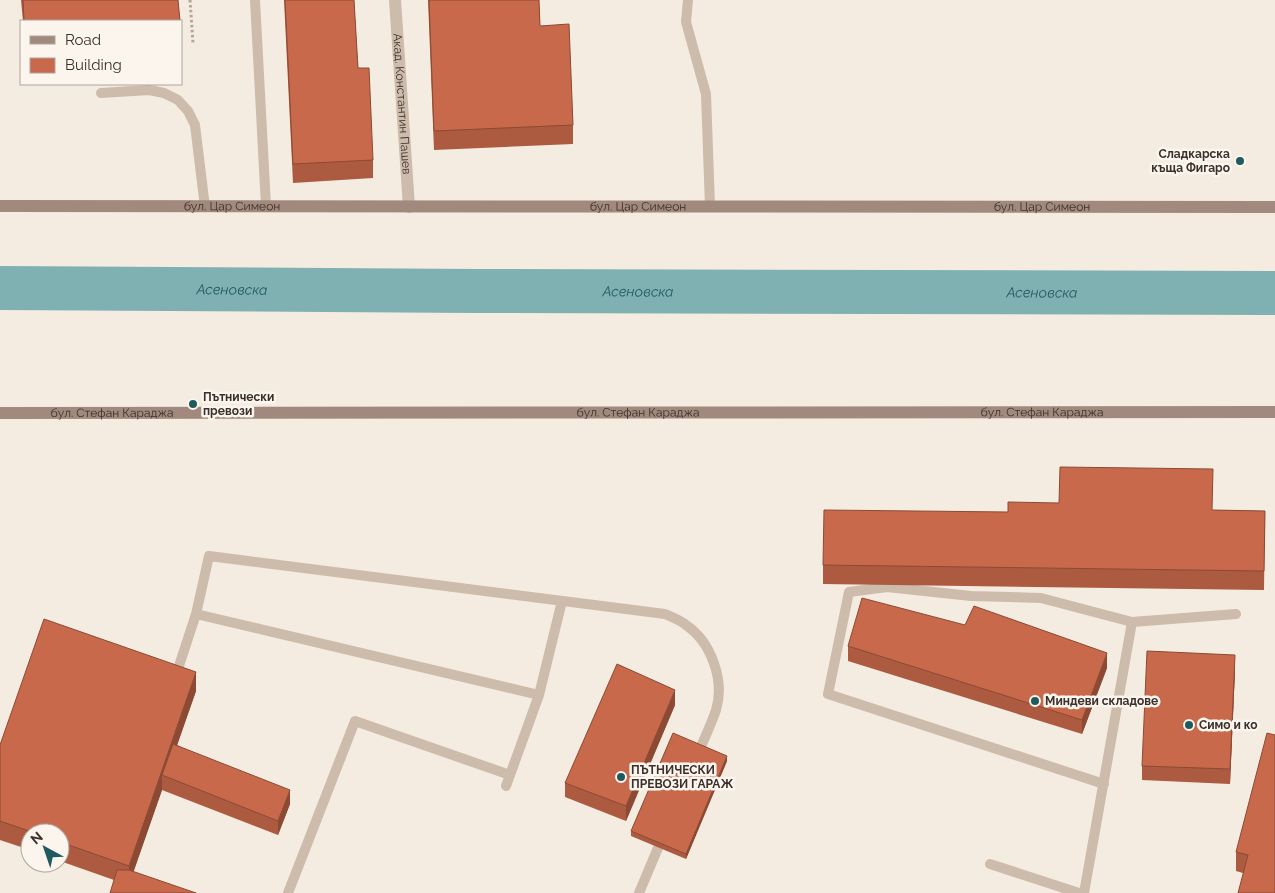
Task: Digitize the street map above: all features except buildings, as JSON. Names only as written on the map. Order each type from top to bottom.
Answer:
[{"type":"main road","name":"бул. Цар Симеон","points":[[0,206],[1275,207]]},
{"type":"main road","name":"бул. Стефан Караджа","points":[[0,413],[1275,412]]},
{"type":"street","name":"Акад. Константин Пашев","points":[[395,0],[409,207]]},
{"type":"lane","points":[[255,0],[266,206]]},
{"type":"lane","points":[[688,0],[686,22],[706,94],[710,207]]},
{"type":"lane","points":[[101,93],[149,90],[164,93],[178,100],[188,111],[195,125],[205,207]]},
{"type":"lane","points":[[176,675],[196,614],[209,556],[665,614],[686,625],[703,641],[714,662],[719,685],[716,708],[694,763]]},
{"type":"lane","points":[[1104,784],[828,694],[849,592],[887,587],[971,596],[1041,598],[1132,622],[1236,614]]},
{"type":"lane","points":[[506,786],[539,695],[562,601]]},
{"type":"lane","points":[[196,614],[539,695]]},
{"type":"lane","points":[[1084,893],[1132,622]]},
{"type":"lane","points":[[288,893],[355,721],[510,775]]},
{"type":"lane","points":[[639,893],[667,827]]},
{"type":"lane","points":[[990,864],[1079,893]]},
{"type":"path","points":[[190,0],[193,43]]},
{"type":"waterway","name":"Асеновска","points":[[0,288],[1275,293]]},
{"type":"place","name":"Сладкарска къща Фигаро","points":[[1240,161]]},
{"type":"place","name":"Пътнически превози","points":[[193,404]]},
{"type":"place","name":"Миндеви складове","points":[[1035,701]]},
{"type":"place","name":"Симо и ко","points":[[1189,725]]},
{"type":"place","name":"ПЪТНИЧЕСКИ ПРЕВОЗИ ГАРАЖ","points":[[621,777]]}]
